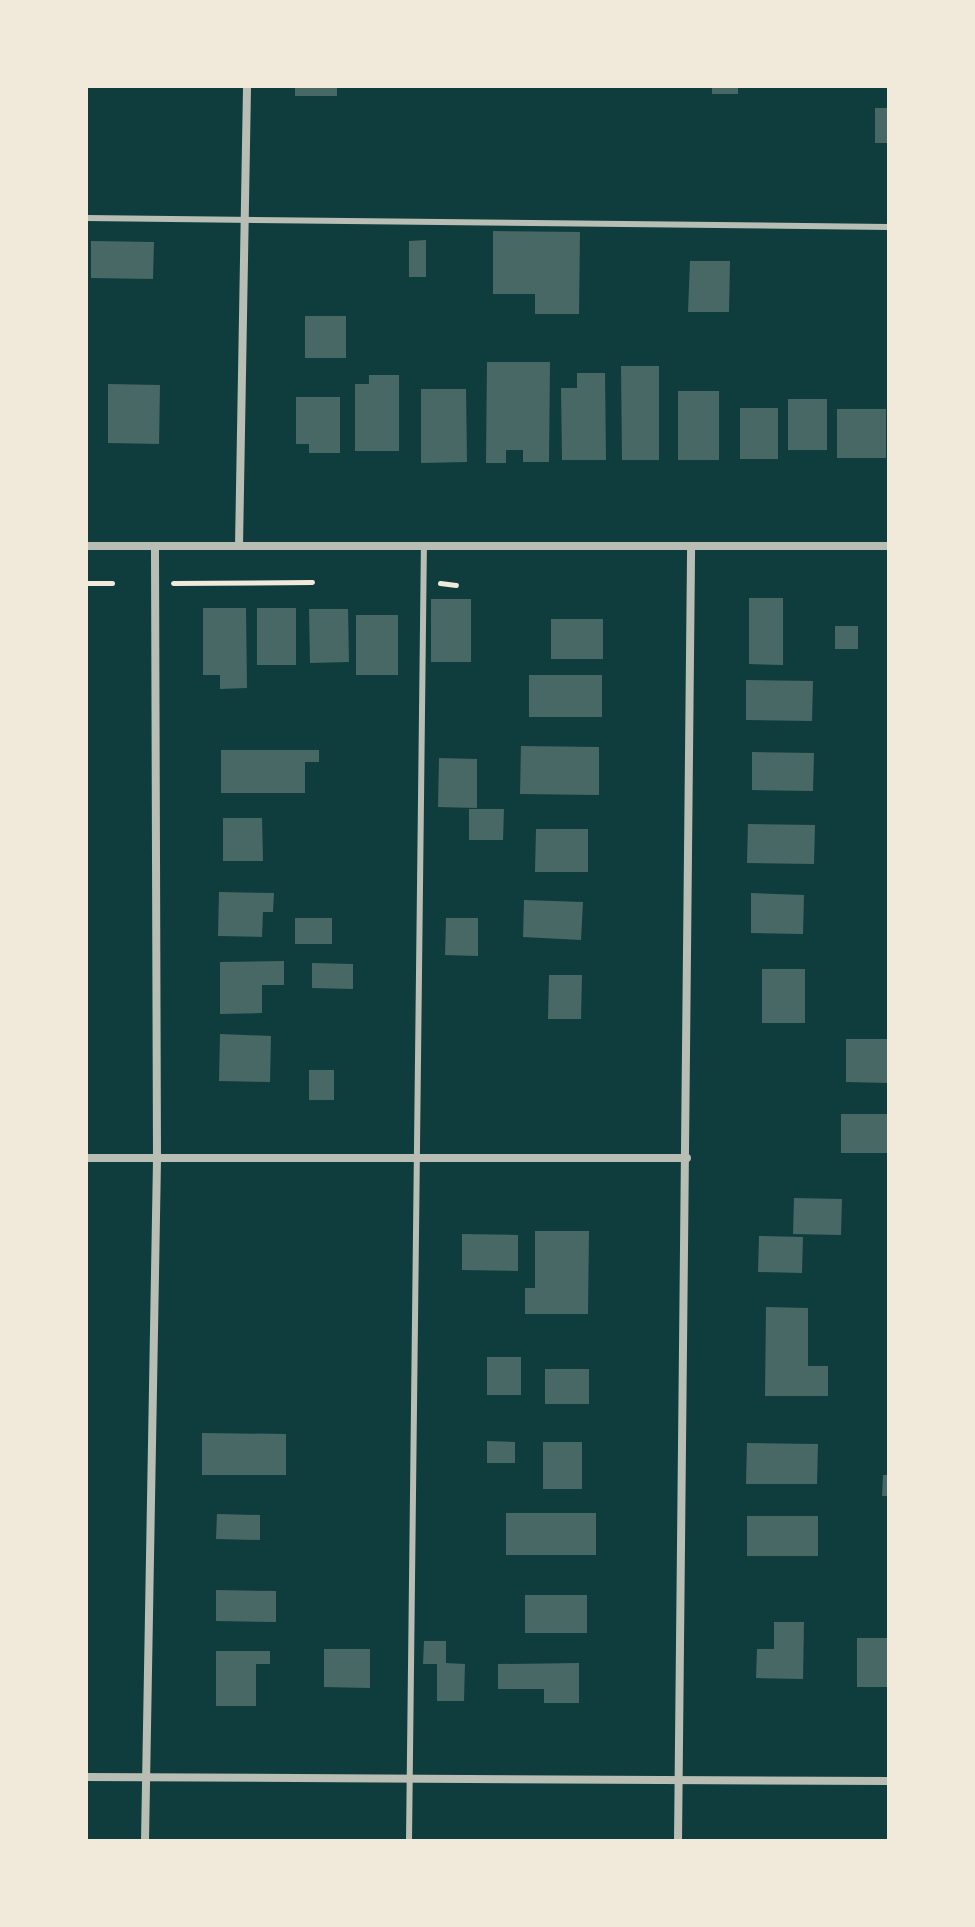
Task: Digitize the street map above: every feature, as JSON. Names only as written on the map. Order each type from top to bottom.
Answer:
[{"type":"street","points":[[239,546],[247,86]]},
{"type":"street","points":[[86,546],[889,546]]},
{"type":"street","points":[[145,1841],[157,1158],[155,546]]},
{"type":"street","points":[[678,1841],[691,546]]},
{"type":"street","points":[[86,1158],[687,1158]]},
{"type":"street","points":[[86,1777],[889,1781]]},
{"type":"lane","points":[[86,218],[889,227]]},
{"type":"lane","points":[[409,1841],[424,546]]},
{"type":"path","points":[[156,583],[312,582]]},
{"type":"path","points":[[86,583],[112,583]]},
{"type":"building","points":[[295,86],[337,86],[337,96],[295,96]]},
{"type":"building","points":[[712,86],[738,86],[738,94],[712,94]]},
{"type":"building","points":[[875,108],[889,108],[889,143],[875,143]]},
{"type":"building","points":[[493,231],[580,232],[579,314],[535,314],[535,294],[493,294]]},
{"type":"building","points":[[426,240],[426,277],[409,277],[409,241]]},
{"type":"building","points":[[91,241],[154,242],[153,279],[91,278]]},
{"type":"building","points":[[690,261],[730,261],[729,312],[688,312]]},
{"type":"building","points":[[305,316],[346,316],[346,358],[305,358]]},
{"type":"building","points":[[487,362],[550,362],[549,462],[523,462],[523,450],[506,450],[506,463],[486,463]]},
{"type":"building","points":[[621,366],[659,366],[659,460],[622,460]]},
{"type":"building","points":[[577,373],[605,373],[606,460],[562,460],[561,388],[577,388]]},
{"type":"building","points":[[369,375],[399,375],[399,451],[355,451],[355,384],[369,384]]},
{"type":"building","points":[[108,384],[160,385],[159,444],[108,443]]},
{"type":"building","points":[[421,389],[466,389],[467,462],[421,463]]},
{"type":"building","points":[[678,391],[719,391],[719,460],[678,460]]},
{"type":"building","points":[[296,397],[340,397],[340,453],[309,453],[309,444],[296,444]]},
{"type":"building","points":[[788,399],[827,399],[827,450],[788,450]]},
{"type":"building","points":[[740,408],[778,408],[778,459],[740,459]]},
{"type":"building","points":[[837,409],[886,409],[886,458],[837,458]]},
{"type":"building","points":[[749,598],[783,598],[783,665],[749,664]]},
{"type":"building","points":[[431,599],[471,599],[471,662],[431,662]]},
{"type":"building","points":[[203,608],[246,608],[247,688],[220,689],[220,675],[203,675]]},
{"type":"building","points":[[257,608],[296,608],[296,665],[257,665]]},
{"type":"building","points":[[309,609],[348,609],[349,662],[310,663]]},
{"type":"building","points":[[356,615],[398,615],[398,675],[356,675]]},
{"type":"building","points":[[551,619],[603,619],[603,659],[551,659]]},
{"type":"building","points":[[835,626],[858,626],[858,649],[835,649]]},
{"type":"building","points":[[529,675],[602,675],[602,717],[529,717]]},
{"type":"building","points":[[746,680],[813,681],[812,721],[746,720]]},
{"type":"building","points":[[521,746],[599,747],[599,795],[520,794]]},
{"type":"building","points":[[221,750],[319,750],[319,762],[305,762],[305,793],[221,793]]},
{"type":"building","points":[[752,752],[814,753],[813,791],[752,790]]},
{"type":"building","points":[[439,758],[477,759],[477,808],[438,807]]},
{"type":"building","points":[[469,809],[504,809],[503,840],[469,840]]},
{"type":"building","points":[[223,818],[262,818],[263,861],[223,861]]},
{"type":"building","points":[[748,824],[815,825],[814,864],[747,863]]},
{"type":"building","points":[[536,829],[588,829],[588,872],[535,872]]},
{"type":"building","points":[[219,892],[274,893],[273,912],[263,912],[262,937],[218,936]]},
{"type":"building","points":[[751,893],[804,895],[803,934],[751,933]]},
{"type":"building","points":[[524,900],[583,902],[581,940],[523,937]]},
{"type":"building","points":[[295,918],[332,918],[332,944],[295,944]]},
{"type":"building","points":[[446,918],[478,918],[478,956],[445,955]]},
{"type":"building","points":[[284,961],[284,985],[262,985],[262,1013],[220,1014],[220,962]]},
{"type":"building","points":[[312,963],[353,964],[353,989],[312,988]]},
{"type":"building","points":[[762,969],[805,969],[805,1023],[762,1023]]},
{"type":"building","points":[[549,975],[582,975],[581,1019],[548,1019]]},
{"type":"building","points":[[220,1034],[271,1036],[270,1082],[219,1081]]},
{"type":"building","points":[[846,1039],[889,1039],[889,1083],[846,1082]]},
{"type":"building","points":[[309,1070],[334,1070],[334,1100],[309,1100]]},
{"type":"building","points":[[841,1114],[889,1114],[889,1153],[841,1153]]},
{"type":"building","points":[[794,1198],[842,1199],[841,1235],[793,1234]]},
{"type":"building","points":[[535,1231],[589,1231],[588,1314],[525,1314],[525,1288],[535,1288]]},
{"type":"building","points":[[462,1234],[518,1235],[518,1271],[462,1270]]},
{"type":"building","points":[[759,1236],[803,1237],[802,1273],[758,1272]]},
{"type":"building","points":[[766,1307],[808,1308],[808,1366],[828,1366],[828,1396],[765,1396]]},
{"type":"building","points":[[487,1357],[521,1357],[521,1395],[487,1395]]},
{"type":"building","points":[[545,1369],[589,1369],[589,1404],[545,1404]]},
{"type":"building","points":[[202,1433],[286,1434],[286,1475],[202,1475]]},
{"type":"building","points":[[487,1441],[515,1442],[515,1463],[487,1463]]},
{"type":"building","points":[[543,1442],[582,1442],[582,1489],[543,1489]]},
{"type":"building","points":[[747,1443],[818,1444],[817,1484],[746,1484]]},
{"type":"building","points":[[883,1475],[889,1475],[889,1496],[882,1496]]},
{"type":"building","points":[[506,1513],[596,1513],[596,1555],[506,1555]]},
{"type":"building","points":[[217,1514],[260,1515],[260,1540],[216,1539]]},
{"type":"building","points":[[747,1516],[818,1516],[818,1556],[747,1556]]},
{"type":"building","points":[[216,1590],[276,1591],[276,1622],[216,1621]]},
{"type":"building","points":[[525,1595],[587,1595],[587,1633],[525,1633]]},
{"type":"building","points":[[774,1622],[804,1622],[803,1679],[756,1678],[757,1649],[774,1649]]},
{"type":"building","points":[[857,1638],[889,1638],[889,1687],[857,1687]]},
{"type":"building","points":[[424,1641],[446,1641],[446,1663],[465,1664],[464,1701],[437,1701],[437,1664],[423,1664]]},
{"type":"building","points":[[324,1649],[370,1649],[370,1688],[324,1687]]},
{"type":"building","points":[[216,1651],[270,1651],[270,1664],[256,1664],[256,1706],[216,1706]]},
{"type":"building","points":[[579,1663],[579,1703],[544,1703],[544,1689],[498,1689],[498,1664]]}]
